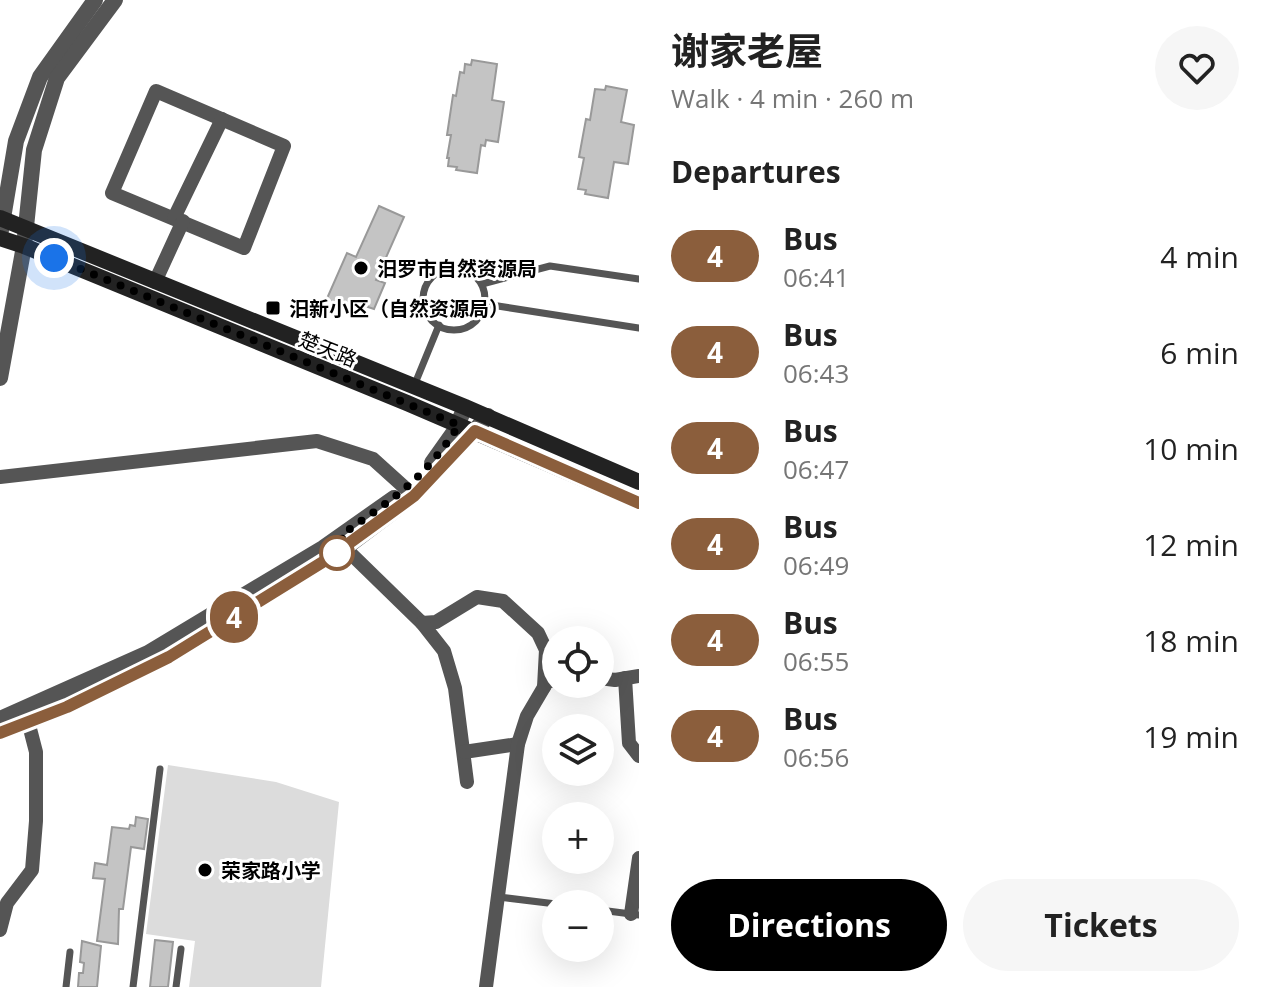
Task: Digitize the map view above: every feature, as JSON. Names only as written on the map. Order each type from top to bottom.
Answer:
[{"type":"main road","name":"楚天路","points":[[1,228],[26,228],[414,385],[639,482]]},
{"type":"main road","name":"楚天路","points":[[1,228],[24,246],[467,428],[639,503]]},
{"type":"street","points":[[1,228],[16,141],[40,77],[95,0]]},
{"type":"street","points":[[0,378],[24,246],[34,150],[57,78],[115,0]]},
{"type":"street","points":[[156,91],[222,119],[284,146],[244,248],[112,193],[156,91]]},
{"type":"street","points":[[155,282],[222,119]]},
{"type":"street","points":[[465,407],[467,428]]},
{"type":"street","points":[[0,733],[67,707],[169,657],[343,542],[411,493],[467,428],[488,416]]},
{"type":"street","points":[[0,477],[317,441],[373,459],[411,493]]},
{"type":"street","points":[[343,542],[422,623],[444,651],[455,688],[467,782]]},
{"type":"street","points":[[0,719],[148,653],[343,542]]},
{"type":"street","points":[[422,623],[436,622],[477,597],[503,601],[538,633],[542,642]]},
{"type":"street","points":[[632,677],[629,743],[639,756]]},
{"type":"street","points":[[486,987],[518,744],[527,716],[542,694]]},
{"type":"street","points":[[0,930],[7,903],[32,870],[36,752],[28,721]]},
{"type":"street","points":[[464,752],[518,744]]},
{"type":"street","points":[[635,914],[639,858]]},
{"type":"lane","points":[[482,284],[550,266],[639,279]]},
{"type":"lane","points":[[455,267],[466,269],[482,284],[485,304],[482,314],[467,327],[448,329],[439,325],[426,311],[424,292],[435,274],[455,267]]},
{"type":"lane","points":[[485,304],[639,328]]},
{"type":"lane","points":[[407,403],[439,325]]},
{"type":"lane","points":[[133,987],[160,769]]},
{"type":"lane","points":[[498,897],[542,902]]},
{"type":"lane","points":[[614,912],[635,914]]},
{"type":"lane","points":[[176,987],[181,949]]},
{"type":"lane","points":[[66,987],[70,952]]},
{"type":"shaded area","name":"荣家路小学","points":[[168,765],[276,782],[339,802],[321,987],[189,987],[195,941],[146,934]]},
{"type":"building","points":[[472,60],[497,64],[492,100],[504,102],[498,142],[486,140],[485,146],[481,145],[477,173],[448,166],[447,158],[453,95],[456,96],[460,72],[464,73],[465,64],[471,65]]},
{"type":"building","points":[[606,86],[627,90],[621,122],[634,125],[628,164],[614,162],[608,198],[585,194],[586,190],[578,189],[584,158],[579,157],[586,119],[590,120],[595,89],[605,90]]},
{"type":"building","name":"汨罗市自然资源局","points":[[379,206],[404,217],[376,280],[385,283],[374,309],[365,306],[360,318],[325,303],[347,253],[356,257]]},
{"type":"building","points":[[136,817],[148,819],[144,849],[131,847],[123,909],[119,909],[118,944],[97,941],[105,879],[93,878],[95,863],[107,865],[112,827],[129,829],[130,825],[135,826]]},
{"type":"building","points":[[155,940],[173,942],[168,987],[150,987]]},
{"type":"building","points":[[82,941],[101,946],[97,987],[78,987],[79,973],[83,973],[84,963],[80,962]]},
{"type":"bus line","name":"4","points":[[0,733],[67,707],[169,657],[345,548],[414,496],[475,431],[639,503]]},
{"type":"place","name":"汨罗市自然资源局","points":[[361,268]]},
{"type":"place","name":"汨新小区（自然资源局）","points":[[273,308]]},
{"type":"place","name":"荣家路小学","points":[[205,870]]},
{"type":"route","points":[[54,258],[459,425],[440,454],[407,489],[341,535],[345,548],[337,553]]}]
